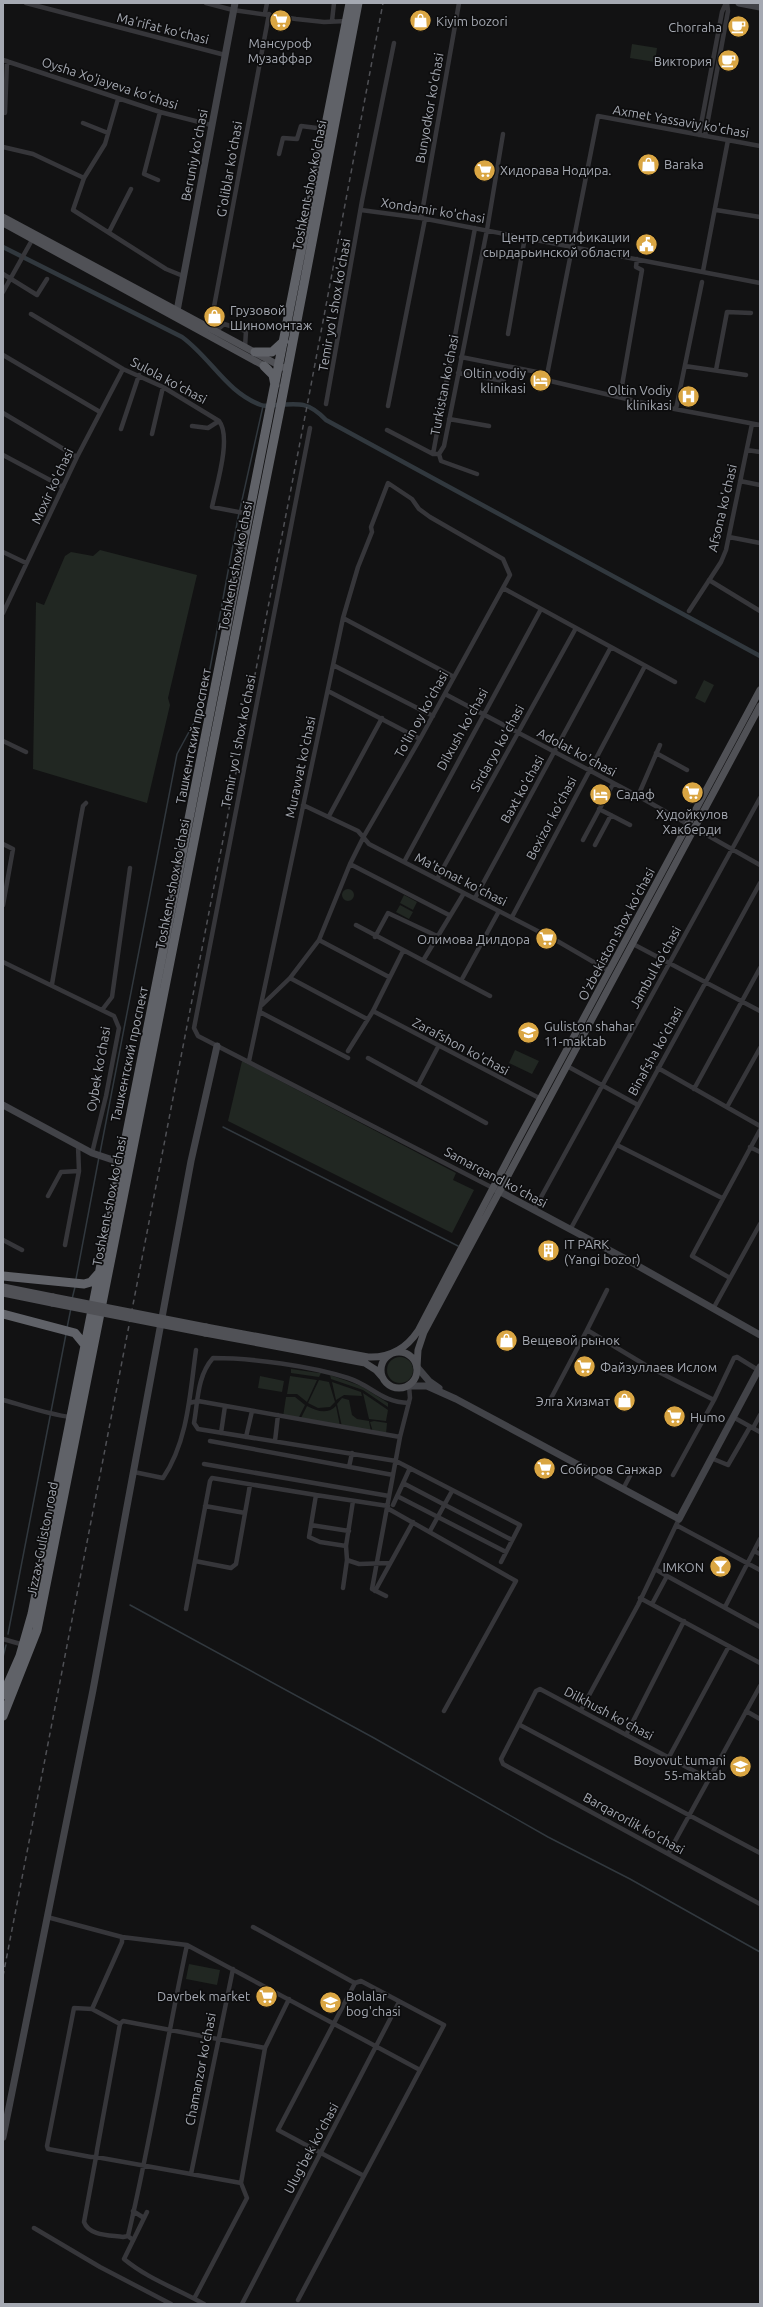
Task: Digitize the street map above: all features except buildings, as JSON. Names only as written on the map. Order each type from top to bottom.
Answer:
[{"type":"highway","name":"Toshkent shox ko'chasi","points":[[288,340],[325,129],[350,3]]},
{"type":"highway","name":"Toshkent shox ko'chasi","points":[[288,340],[358,3]]},
{"type":"highway","points":[[254,352],[272,352],[288,340]]},
{"type":"highway","points":[[276,405],[288,340]]},
{"type":"highway","points":[[264,366],[273,375],[276,387],[276,405]]},
{"type":"highway","points":[[276,387],[282,370]]},
{"type":"highway","name":"Toshkent shox ko'chasi","points":[[85,1366],[129,1165],[276,405]]},
{"type":"highway","name":"Ташкентский проспект","points":[[120,1162],[246,514],[276,405]]},
{"type":"highway","name":"Toshkent shox ko'chasi","points":[[85,1366],[84,1344],[120,1162]]},
{"type":"highway","points":[[3,1276],[81,1284],[91,1282],[98,1273]]},
{"type":"highway","points":[[3,1314],[72,1332],[80,1336],[84,1344]]},
{"type":"highway","name":"Jizzax-Guliston road","points":[[3,1695],[5,1683],[24,1645],[33,1608],[70,1417],[85,1366]]},
{"type":"highway","name":"Jizzax-Guliston road","points":[[3,1716],[37,1630],[85,1366]]},
{"type":"main road","points":[[3,216],[245,347],[282,370]]},
{"type":"main road","points":[[3,223],[264,366],[282,370]]},
{"type":"main road","name":"O'zbekiston shox ko'chasi","points":[[496,1190],[567,1066],[633,944],[760,690]]},
{"type":"main road","name":"O'zbekiston shox ko'chasi","points":[[496,1190],[541,1100],[609,971],[760,706]]},
{"type":"main road","points":[[3,1293],[52,1300],[365,1363],[383,1378],[387,1384],[396,1388],[408,1386],[415,1379],[421,1338],[496,1190]]},
{"type":"main road","points":[[383,1378],[382,1364],[391,1354],[406,1346],[415,1336],[461,1258]]},
{"type":"main road","points":[[3,1287],[52,1300]]},
{"type":"main road","points":[[205,1330],[368,1358],[401,1352],[408,1354],[415,1361],[417,1367]]},
{"type":"street","name":"Ma'rifat ko'chasi","points":[[26,3],[225,55]]},
{"type":"street","points":[[206,3],[234,6],[267,14],[303,20],[347,21]]},
{"type":"street","name":"G'oliblar ko'chasi","points":[[213,330],[267,14],[267,3]]},
{"type":"street","points":[[332,21],[334,3]]},
{"type":"street","name":"Bunyodkor ko'chasi","points":[[388,406],[423,218],[459,3]]},
{"type":"street","points":[[699,135],[722,12],[727,3]]},
{"type":"street","points":[[705,136],[728,12],[727,3]]},
{"type":"street","points":[[739,3],[760,7]]},
{"type":"street","name":"Beruniy ko'chasi","points":[[177,311],[234,6]]},
{"type":"street","name":"Temir yo'l shox ko'chasi","points":[[326,404],[361,210],[394,43]]},
{"type":"street","points":[[5,61],[5,113]]},
{"type":"street","name":"Oysha Xo'jayeva ko'chasi","points":[[5,61],[118,99],[160,112],[211,125]]},
{"type":"street","points":[[118,99],[104,144],[84,178],[73,210],[166,269],[183,276]]},
{"type":"street","points":[[158,180],[144,174],[160,112]]},
{"type":"street","name":"Axmet Yassaviy ko'chasi","points":[[572,246],[598,116],[760,146]]},
{"type":"street","points":[[83,123],[108,134]]},
{"type":"street","points":[[279,154],[283,138],[297,139],[301,126],[325,129]]},
{"type":"street","name":"Turkistan ko'chasi","points":[[475,228],[433,454],[439,454],[444,446],[487,230],[503,134]]},
{"type":"street","points":[[703,271],[716,210],[728,140]]},
{"type":"street","points":[[3,147],[33,154],[84,178]]},
{"type":"street","points":[[109,232],[131,189]]},
{"type":"street","name":"Xondamir ko'chasi","points":[[361,210],[423,218],[760,283]]},
{"type":"street","points":[[716,210],[760,217]]},
{"type":"street","points":[[508,334],[524,238]]},
{"type":"street","points":[[3,292],[32,240]]},
{"type":"street","points":[[572,246],[546,380],[676,409],[760,425]]},
{"type":"street","points":[[620,397],[642,270],[636,267],[637,259]]},
{"type":"street","points":[[3,274],[37,295],[47,279]]},
{"type":"street","points":[[676,409],[702,282]]},
{"type":"street","points":[[716,370],[727,312],[751,313]]},
{"type":"street","name":"Sulola ko'chasi","points":[[31,314],[123,369],[139,375],[162,387],[220,421]]},
{"type":"street","points":[[213,330],[224,324],[246,331],[245,347]]},
{"type":"street","points":[[3,355],[100,412]]},
{"type":"street","points":[[461,357],[547,374]]},
{"type":"street","points":[[685,366],[746,375]]},
{"type":"street","name":"Moxir ko'chasi","points":[[3,613],[77,457],[123,369]]},
{"type":"street","points":[[458,373],[504,382]]},
{"type":"street","points":[[121,430],[139,375]]},
{"type":"street","points":[[152,434],[162,387]]},
{"type":"street","points":[[3,413],[77,457]]},
{"type":"street","points":[[449,418],[488,426]]},
{"type":"street","points":[[192,426],[208,428],[220,421],[224,429],[224,441],[212,507],[246,514]]},
{"type":"street","name":"Afsona ko'chasi","points":[[689,611],[721,562],[729,537],[752,424]]},
{"type":"street","name":"Temir yo'l shox ko'chasi","points":[[217,1046],[198,1036],[194,1028],[310,428]]},
{"type":"street","points":[[387,430],[433,454]]},
{"type":"street","points":[[746,450],[760,452]]},
{"type":"street","points":[[439,454],[441,461],[477,474]]},
{"type":"street","points":[[3,455],[63,487]]},
{"type":"street","points":[[740,481],[760,485]]},
{"type":"street","name":"Muravvat ko'chasi","points":[[249,1061],[343,618],[358,567],[372,532],[371,526],[388,483],[402,494],[412,499],[418,509],[430,517],[503,559],[508,567],[510,575]]},
{"type":"street","points":[[729,537],[760,543]]},
{"type":"street","points":[[3,552],[26,563]]},
{"type":"street","name":"To'lin oy ko'chasi","points":[[262,1005],[290,978],[319,940],[350,864],[364,836],[433,716],[510,575]]},
{"type":"street","points":[[709,580],[760,611]]},
{"type":"street","points":[[503,588],[676,682]]},
{"type":"street","name":"Dilxush ko'chasi","points":[[404,862],[541,609]]},
{"type":"street","points":[[343,618],[454,677]]},
{"type":"street","name":"Sirdaryo ko'chasi","points":[[437,879],[576,628]]},
{"type":"street","name":"Baxt ko'chasi","points":[[475,898],[611,647]]},
{"type":"street","points":[[333,665],[433,716]]},
{"type":"street","name":"Bexizor ko'chasi","points":[[512,917],[646,666]]},
{"type":"street","points":[[328,691],[420,739]]},
{"type":"street","name":"Adolat ko'chasi","points":[[445,694],[638,796],[760,866]]},
{"type":"street","points":[[329,816],[382,718]]},
{"type":"street","points":[[3,741],[26,752]]},
{"type":"street","points":[[638,796],[660,745]]},
{"type":"street","points":[[656,753],[687,770]]},
{"type":"street","points":[[583,840],[613,784]]},
{"type":"street","name":"Jambul ko'chasi","points":[[534,1210],[760,798]]},
{"type":"street","points":[[52,984],[83,806],[86,803]]},
{"type":"street","name":"Ma'tonat ko'chasi","points":[[304,805],[329,816],[364,836],[369,844],[512,917],[609,971]]},
{"type":"street","points":[[600,809],[630,825]]},
{"type":"street","points":[[595,845],[611,815]]},
{"type":"street","points":[[3,844],[13,849],[3,906]]},
{"type":"street","points":[[350,864],[449,916]]},
{"type":"street","points":[[102,1010],[112,997],[130,868]]},
{"type":"street","name":"Binafsha ko'chasi","points":[[570,1230],[760,883]]},
{"type":"street","points":[[424,959],[464,893]]},
{"type":"street","points":[[462,979],[499,911]]},
{"type":"street","points":[[375,937],[388,913],[438,936]]},
{"type":"street","points":[[356,925],[375,937],[403,951],[424,959],[462,979],[490,996]]},
{"type":"street","points":[[319,940],[389,977]]},
{"type":"street","points":[[633,944],[760,1011]]},
{"type":"street","points":[[348,1051],[373,1011],[403,951]]},
{"type":"street","name":"Oybek ko’chasi","points":[[3,962],[52,984],[114,1016],[119,1028],[94,1154]]},
{"type":"street","points":[[694,1088],[760,968]]},
{"type":"street","points":[[290,978],[367,1019]]},
{"type":"street","name":"Zarafshon ko'chasi","points":[[373,1011],[438,1047],[541,1100]]},
{"type":"street","points":[[260,1012],[348,1058]]},
{"type":"street","points":[[3,2137],[151,1385],[191,1161],[217,1046]]},
{"type":"street","name":"Samarqand ko'chasi","points":[[217,1046],[249,1061],[534,1210],[760,1335]]},
{"type":"street","points":[[418,1085],[438,1047]]},
{"type":"street","points":[[727,1107],[760,1048]]},
{"type":"street","points":[[368,1058],[486,1123]]},
{"type":"street","points":[[567,1066],[638,1105]]},
{"type":"street","points":[[658,1068],[760,1126]]},
{"type":"street","points":[[3,1105],[94,1154],[129,1165]]},
{"type":"street","points":[[730,1278],[692,1256],[760,1130]]},
{"type":"street","points":[[617,1145],[722,1198]]},
{"type":"street","points":[[65,1244],[79,1171],[78,1146]]},
{"type":"street","points":[[750,1147],[760,1152]]},
{"type":"street","points":[[48,1196],[61,1172],[79,1171]]},
{"type":"street","points":[[713,1309],[760,1224]]},
{"type":"street","points":[[3,1240],[22,1250]]},
{"type":"street","points":[[549,1402],[607,1290]]},
{"type":"street","points":[[587,1330],[647,1366],[714,1400]]},
{"type":"street","points":[[134,1472],[163,1478],[177,1454],[189,1403],[196,1350]]},
{"type":"street","points":[[581,1710],[655,1569],[677,1522],[759,1371],[737,1357],[734,1358],[714,1400],[673,1475]]},
{"type":"street","points":[[409,1403],[394,1403],[351,1379],[330,1373],[236,1358],[213,1358],[205,1366],[199,1386],[195,1427],[220,1433],[396,1461],[520,1525],[501,1562]]},
{"type":"street","points":[[417,1367],[429,1381],[456,1399]]},
{"type":"street","points":[[386,1596],[372,1589],[389,1507],[389,1496],[400,1437],[409,1403],[408,1386],[427,1386],[456,1399],[623,1489],[760,1570]]},
{"type":"street","points":[[3,1400],[41,1409],[50,1414],[70,1417]]},
{"type":"street","points":[[189,1403],[198,1401],[400,1437]]},
{"type":"street","points":[[220,1433],[224,1406]]},
{"type":"street","points":[[246,1437],[252,1411]]},
{"type":"street","points":[[275,1441],[278,1415]]},
{"type":"street","points":[[711,1458],[728,1465],[760,1415]]},
{"type":"street","points":[[733,1417],[760,1432]]},
{"type":"street","points":[[210,1441],[393,1475]]},
{"type":"street","points":[[349,1467],[352,1453]]},
{"type":"street","points":[[204,1464],[389,1496]]},
{"type":"street","points":[[389,1507],[397,1496],[410,1468]]},
{"type":"street","points":[[623,1489],[631,1474]]},
{"type":"street","points":[[186,1609],[205,1506],[210,1481],[212,1478],[389,1507],[516,1581],[444,1711]]},
{"type":"street","points":[[403,1483],[512,1540]]},
{"type":"street","points":[[195,1562],[231,1568],[236,1564],[250,1484]]},
{"type":"street","points":[[430,1531],[452,1491]]},
{"type":"street","points":[[316,1495],[310,1539],[346,1546]]},
{"type":"street","points":[[397,1496],[506,1552]]},
{"type":"street","points":[[343,1588],[347,1560],[346,1546],[353,1501]]},
{"type":"street","points":[[205,1506],[245,1513]]},
{"type":"street","points":[[375,1591],[413,1522]]},
{"type":"street","points":[[311,1525],[349,1531]]},
{"type":"street","points":[[725,1607],[760,1539]]},
{"type":"street","points":[[754,1551],[760,1554]]},
{"type":"street","points":[[347,1560],[359,1564],[390,1564]]},
{"type":"street","points":[[655,1569],[760,1627]]},
{"type":"street","points":[[652,1604],[667,1576]]},
{"type":"street","points":[[640,1598],[760,1663]]},
{"type":"street","points":[[626,1735],[684,1621]]},
{"type":"street","points":[[3,1639],[24,1645]]},
{"type":"street","points":[[669,1758],[729,1646]]},
{"type":"street","points":[[668,1854],[760,1686]]},
{"type":"street","name":"Dilkhush ko'chasi","points":[[520,1725],[536,1691],[540,1689],[709,1779]]},
{"type":"street","points":[[746,1711],[760,1719]]},
{"type":"street","points":[[520,1725],[760,1853]]},
{"type":"street","name":"Barqarorlik ko'chasi","points":[[520,1725],[501,1759],[503,1764],[760,1904]]},
{"type":"street","points":[[47,1917],[122,1937],[187,1945],[420,2070]]},
{"type":"street","points":[[253,1927],[355,1983]]},
{"type":"street","points":[[92,2009],[122,1942],[122,1937]]},
{"type":"street","points":[[128,2236],[144,2166],[169,2029],[187,1945]]},
{"type":"street","name":"Chamanzor ko'chasi","points":[[190,2174],[233,1969]]},
{"type":"street","points":[[298,2300],[364,2176],[444,2025],[361,1981],[355,1983],[278,2130],[364,2176]]},
{"type":"street","points":[[195,2297],[247,2198],[241,2183],[265,2048],[290,1999]]},
{"type":"street","name":"Ulug'bek ko'chasi","points":[[242,2304],[399,2002]]},
{"type":"street","points":[[120,2024],[92,2009],[78,2007],[72,2012],[47,2146],[48,2149],[241,2183]]},
{"type":"street","points":[[120,2024],[124,2021],[265,2048]]},
{"type":"street","points":[[120,2024],[84,2222],[86,2228],[92,2232],[123,2237],[128,2236],[133,2240]]},
{"type":"street","points":[[134,2211],[144,2218]]},
{"type":"street","points":[[147,2212],[124,2259],[159,2282],[184,2295],[195,2297],[204,2304]]},
{"type":"street","points":[[34,2228],[100,2267],[171,2304]]},
{"type":"shaded area","points":[[632,44],[657,48],[655,62],[630,58]]},
{"type":"shaded area","points":[[100,550],[197,575],[168,698],[170,705],[147,803],[33,769],[36,602],[44,605],[65,556],[71,552],[93,556]]},
{"type":"shaded area","points":[[704,680],[714,685],[705,703],[695,698]]},
{"type":"shaded area","points":[[348,889],[352,891],[354,895],[352,899],[348,901],[344,899],[342,895],[344,891]]},
{"type":"shaded area","points":[[404,895],[417,902],[413,910],[400,903]]},
{"type":"shaded area","points":[[400,905],[413,912],[409,919],[396,912]]},
{"type":"shaded area","points":[[515,1050],[539,1061],[532,1074],[509,1063]]},
{"type":"shaded area","points":[[242,1061],[456,1173],[453,1180],[474,1190],[452,1233],[228,1121]]},
{"type":"shaded area","points":[[400,1357],[409,1361],[413,1370],[409,1379],[400,1383],[391,1379],[387,1370],[391,1361]]},
{"type":"shaded area","points":[[291,1369],[321,1373],[319,1377],[291,1373]]},
{"type":"shaded area","points":[[330,1375],[361,1386],[388,1403],[388,1407],[363,1390],[331,1379]]},
{"type":"shaded area","points":[[260,1376],[284,1381],[282,1392],[258,1388]]},
{"type":"shaded area","points":[[290,1376],[317,1380],[307,1402],[297,1394],[287,1394]]},
{"type":"shaded area","points":[[319,1380],[329,1382],[335,1402],[330,1407],[318,1408],[308,1403]]},
{"type":"shaded area","points":[[332,1382],[361,1392],[362,1396],[344,1395],[336,1400]]},
{"type":"shaded area","points":[[363,1393],[388,1410],[386,1421],[369,1419]]},
{"type":"shaded area","points":[[286,1397],[295,1397],[305,1405],[298,1419],[283,1417]]},
{"type":"shaded area","points":[[342,1398],[349,1400],[352,1415],[357,1419],[369,1421],[371,1432],[342,1427],[337,1404]]},
{"type":"shaded area","points":[[307,1406],[318,1411],[326,1411],[333,1409],[336,1406],[340,1426],[300,1420]]},
{"type":"shaded area","points":[[374,1421],[387,1423],[386,1434],[373,1432],[370,1422]]},
{"type":"shaded area","points":[[189,1964],[220,1970],[217,1985],[186,1979]]},
{"type":"waterway","points":[[3,247],[182,337],[192,345],[228,383],[249,399],[265,406],[298,404],[309,407],[326,420],[760,656]]},
{"type":"waterway","points":[[100,1153],[177,754],[203,706],[238,518],[263,406]]},
{"type":"waterway","points":[[223,1127],[458,1246]]},
{"type":"waterway","points":[[76,1279],[99,1157]]},
{"type":"waterway","points":[[72,1299],[75,1287]]},
{"type":"waterway","points":[[67,1328],[71,1308]]},
{"type":"waterway","points":[[8,1634],[66,1334]]},
{"type":"waterway","points":[[130,1605],[374,1738],[548,1837],[630,1879],[760,1952]]},
{"type":"waterway","points":[[3,1657],[6,1645]]},
{"type":"railway","points":[[3,1976],[308,401],[383,3]]},
{"type":"place","name":"Мансуроф Музаффар","points":[[280,21]]},
{"type":"place","name":"Kiyim bozori","points":[[420,21]]},
{"type":"place","name":"Chorraha","points":[[738,27]]},
{"type":"place","name":"Виктория","points":[[728,61]]},
{"type":"place","name":"Baraka","points":[[649,164]]},
{"type":"place","name":"Хидорава Нодира.","points":[[484,170]]},
{"type":"place","name":"Центр сертификации сырдарьинской области","points":[[646,244]]},
{"type":"place","name":"Грузовой Шиномонтаж","points":[[214,317]]},
{"type":"place","name":"Oltin vodiy klinikasi","points":[[541,380]]},
{"type":"place","name":"Oltin Vodiy klinikasi","points":[[688,397]]},
{"type":"place","name":"Худойкулов Хакберди","points":[[692,792]]},
{"type":"place","name":"Садаф","points":[[600,794]]},
{"type":"place","name":"Олимова Дилдора","points":[[546,939]]},
{"type":"place","name":"Guliston shahar 11-maktab","points":[[528,1033]]},
{"type":"place","name":"IT PARK (Yangi bozor)","points":[[549,1251]]},
{"type":"place","name":"Вещевой рынок","points":[[507,1340]]},
{"type":"place","name":"Файзуллаев Ислом","points":[[584,1367]]},
{"type":"place","name":"Элга Хизмат","points":[[625,1401]]},
{"type":"place","name":"Humo","points":[[674,1417]]},
{"type":"place","name":"Собиров Санжар","points":[[545,1469]]},
{"type":"place","name":"IMKON","points":[[720,1567]]},
{"type":"place","name":"Boyovut tumani 55-maktab","points":[[741,1767]]},
{"type":"place","name":"Davrbek market","points":[[266,1996]]},
{"type":"place","name":"Bolalar bog'chasi","points":[[330,2003]]}]
